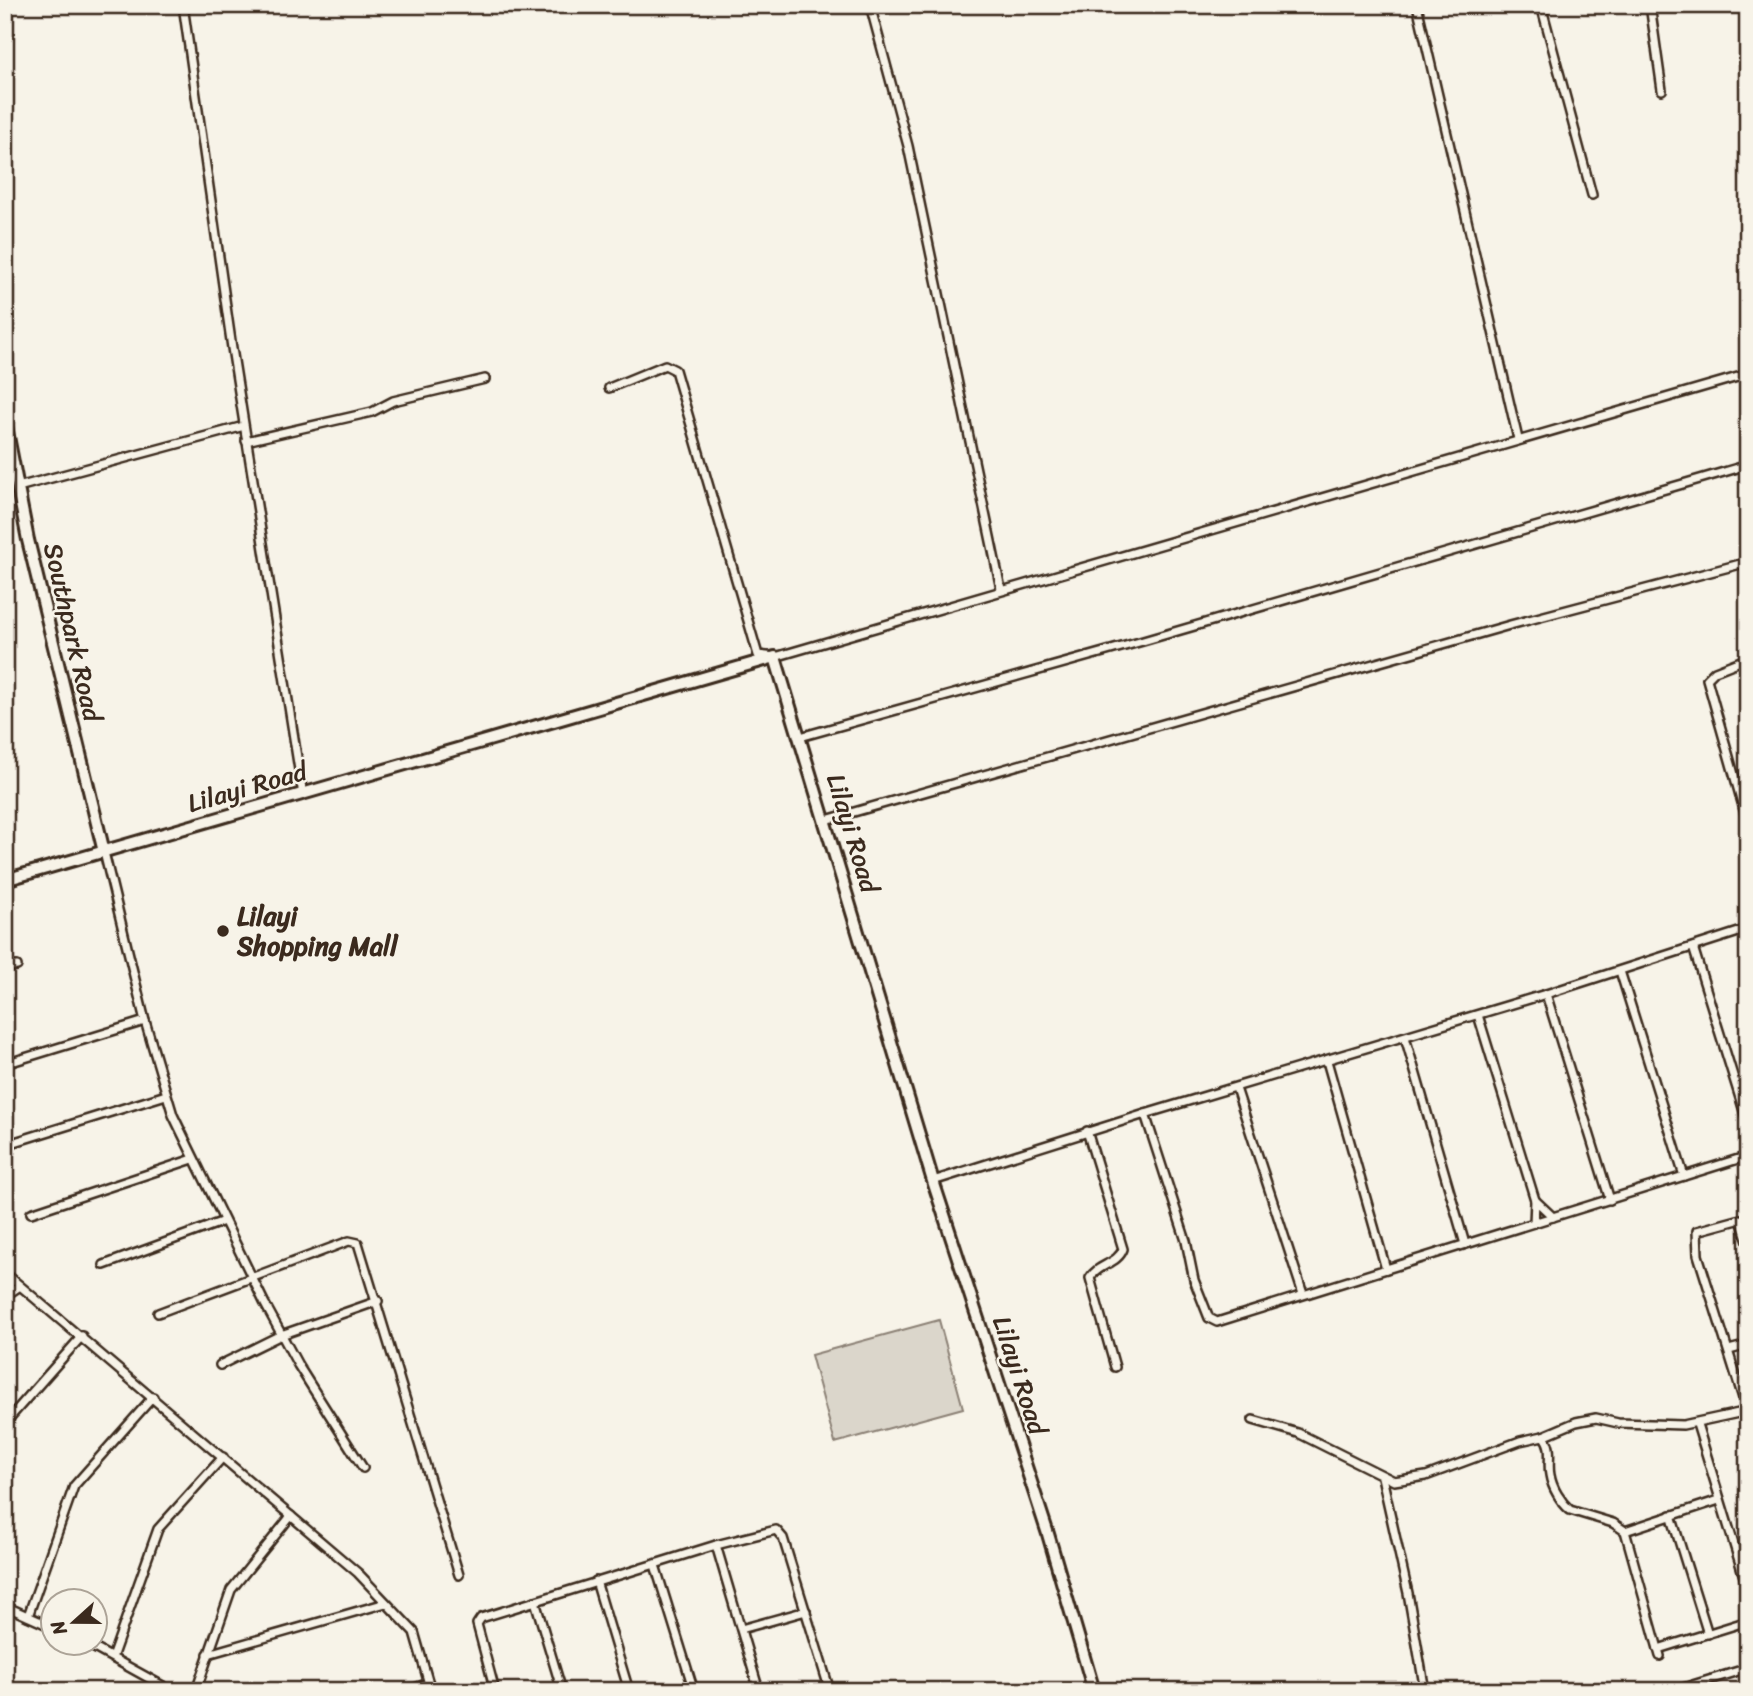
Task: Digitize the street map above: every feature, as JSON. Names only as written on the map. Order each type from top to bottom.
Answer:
[{"type":"street","points":[[183,5],[246,441],[303,794]]},
{"type":"street","points":[[870,5],[908,146],[1001,589]]},
{"type":"street","points":[[1417,5],[1518,439]]},
{"type":"street","points":[[1541,5],[1592,195]]},
{"type":"street","points":[[1650,5],[1662,90]]},
{"type":"street","points":[[609,388],[665,365],[675,370],[758,655],[775,657],[1001,589],[1748,374]]},
{"type":"street","points":[[246,441],[372,412],[393,401],[485,379]]},
{"type":"street","name":"Southpark Road","points":[[5,421],[28,540],[104,852]]},
{"type":"street","points":[[18,487],[244,426]]},
{"type":"street","points":[[800,737],[1143,641],[1748,465]]},
{"type":"street","points":[[826,820],[1470,636],[1748,562]]},
{"type":"street","name":"Lilayi Road","points":[[5,880],[775,657],[933,1181],[1048,1534],[1094,1691]]},
{"type":"street","points":[[1747,822],[1707,679],[1715,671],[1748,658]]},
{"type":"street","points":[[104,852],[166,1095],[193,1159],[251,1278],[281,1335],[362,1468]]},
{"type":"street","points":[[933,1181],[1087,1131],[1546,994],[1748,929]]},
{"type":"street","points":[[1693,947],[1748,1124]]},
{"type":"street","points":[[5,968],[17,966]]},
{"type":"street","points":[[1620,971],[1684,1176]]},
{"type":"street","points":[[1546,994],[1610,1199]]},
{"type":"street","points":[[1478,1015],[1535,1200],[1534,1223]]},
{"type":"street","points":[[5,1064],[145,1021]]},
{"type":"street","points":[[1405,1037],[1465,1244]]},
{"type":"street","points":[[1327,1061],[1386,1269]]},
{"type":"street","points":[[1236,1088],[1303,1294]]},
{"type":"street","points":[[5,1145],[166,1095]]},
{"type":"street","points":[[1145,1114],[1186,1241],[1194,1280],[1209,1318],[1217,1322],[1748,1156]]},
{"type":"street","points":[[1087,1131],[1123,1249],[1118,1259],[1097,1269],[1090,1278],[1115,1367]]},
{"type":"street","points":[[32,1213],[193,1159]]},
{"type":"street","points":[[1535,1200],[1553,1217]]},
{"type":"street","points":[[1253,1420],[1298,1433],[1394,1481],[1426,1476],[1520,1441],[1596,1418],[1644,1425],[1697,1424],[1748,1412],[1698,1255],[1697,1231],[1741,1219],[1748,1242]]},
{"type":"street","points":[[104,1265],[223,1222]]},
{"type":"street","points":[[158,1313],[355,1240],[378,1301],[434,1502],[459,1576]]},
{"type":"street","points":[[5,1273],[358,1573],[414,1632],[430,1687],[406,1691]]},
{"type":"street","points":[[5,1296],[20,1286]]},
{"type":"street","points":[[220,1365],[281,1335],[378,1301]]},
{"type":"street","points":[[5,1423],[82,1336]]},
{"type":"street","points":[[1729,1350],[1748,1345]]},
{"type":"street","points":[[28,1616],[74,1486],[153,1397]]},
{"type":"street","points":[[1697,1424],[1748,1590]]},
{"type":"street","points":[[1543,1436],[1549,1446],[1549,1475],[1565,1506],[1613,1523],[1625,1531],[1659,1652],[1748,1622]]},
{"type":"street","points":[[113,1655],[158,1529],[223,1457]]},
{"type":"street","points":[[1382,1477],[1408,1593],[1425,1691]]},
{"type":"street","points":[[1625,1531],[1719,1500]]},
{"type":"street","points":[[1671,1515],[1708,1634]]},
{"type":"street","points":[[196,1691],[230,1590],[291,1516]]},
{"type":"street","points":[[495,1691],[478,1620],[596,1581],[776,1530],[783,1538],[830,1691]]},
{"type":"street","points":[[716,1545],[759,1691]]},
{"type":"street","points":[[655,1565],[694,1691]]},
{"type":"street","points":[[596,1581],[629,1691]]},
{"type":"street","points":[[535,1601],[562,1691]]},
{"type":"street","points":[[208,1654],[386,1603]]},
{"type":"street","points":[[5,1606],[38,1621]]},
{"type":"street","points":[[741,1629],[806,1611]]},
{"type":"street","points":[[108,1653],[172,1691]]},
{"type":"street","points":[[1673,1691],[1748,1668]]},
{"type":"shaded area","points":[[939,1320],[963,1408],[835,1443],[811,1355]]},
{"type":"place","name":"Lilayi Shopping Mall","points":[[223,931]]}]
